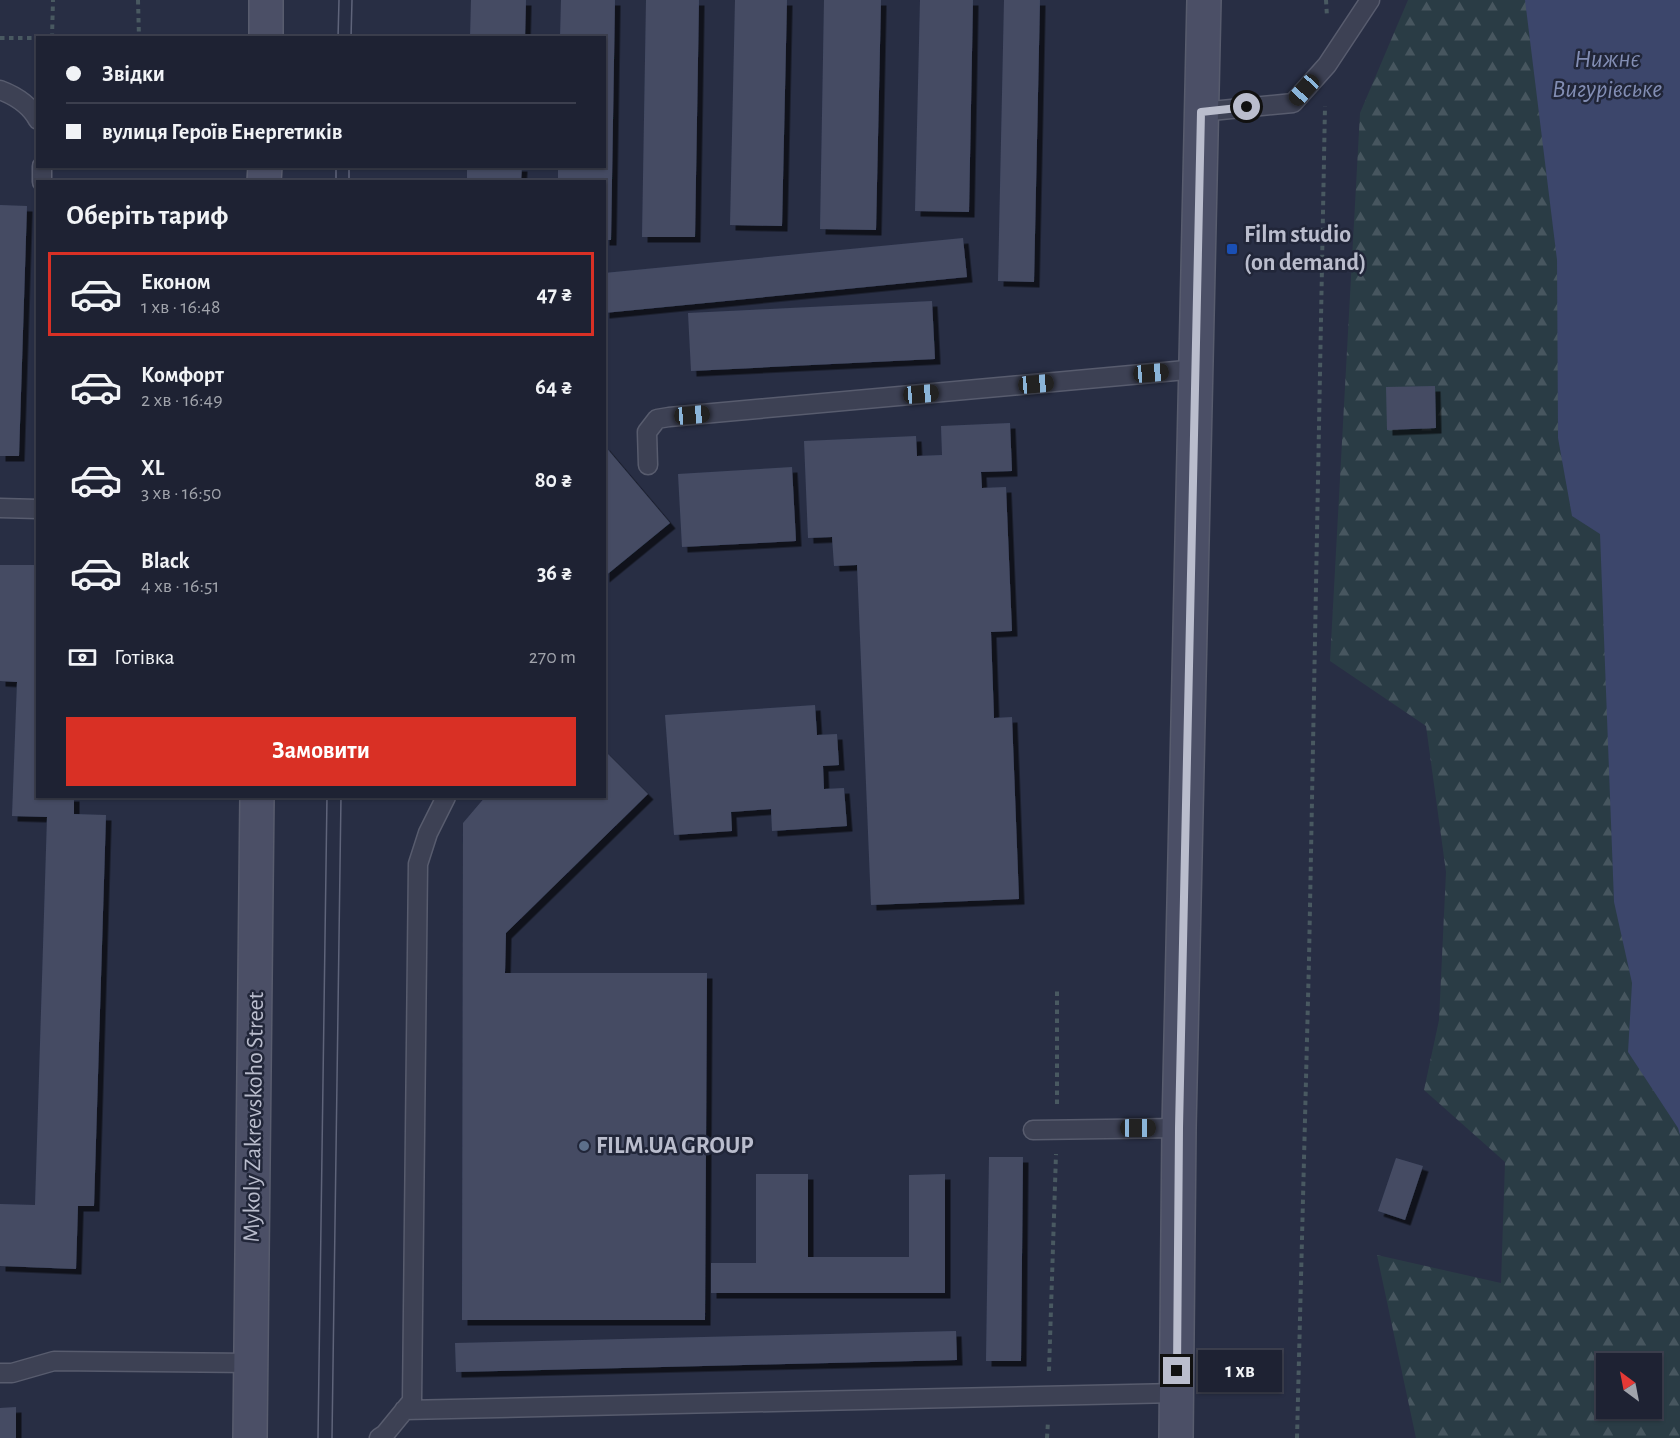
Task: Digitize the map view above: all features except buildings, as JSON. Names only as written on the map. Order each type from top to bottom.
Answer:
[{"type":"street","points":[[266,0],[266,36]]},
{"type":"street","points":[[1176,1438],[1179,1128],[1204,0]]},
{"type":"street","name":"Mykoly Zakrevskoho Street","points":[[250,1438],[257,798]]},
{"type":"lane","points":[[1201,112],[1293,103],[1327,65],[1370,0]]},
{"type":"lane","points":[[0,90],[12,94],[32,110],[36,117]]},
{"type":"lane","points":[[648,465],[647,432],[657,419],[1197,369]]},
{"type":"lane","points":[[0,508],[36,509]]},
{"type":"lane","points":[[379,1438],[412,1401],[418,864],[428,833],[446,798]]},
{"type":"lane","points":[[1033,1130],[1179,1128]]},
{"type":"lane","points":[[0,1372],[12,1372],[54,1361],[250,1363]]},
{"type":"lane","points":[[404,1410],[1177,1393]]},
{"type":"path","points":[[52,36],[53,0]]},
{"type":"path","points":[[138,0],[139,36]]},
{"type":"path","points":[[0,38],[36,38]]},
{"type":"path","points":[[1297,1438],[1310,960],[1327,65]]},
{"type":"path","points":[[1048,1396],[1056,1129],[1057,991]]},
{"type":"green space","points":[[1408,0],[1680,0],[1680,1438],[1416,1438],[1377,1255],[1501,1283],[1505,1162],[1424,1090],[1439,1020],[1446,872],[1426,726],[1330,661],[1360,113]]},
{"type":"water","name":"Нижнє Вигурівське","points":[[1525,0],[1680,0],[1680,1135],[1678,1128],[1628,1052],[1632,983],[1614,902],[1600,534],[1572,516],[1558,438],[1557,260]]},
{"type":"tram line","points":[[338,36],[339,0]]},
{"type":"tram line","points":[[351,36],[352,0]]},
{"type":"tram line","points":[[336,168],[336,180]]},
{"type":"tram line","points":[[349,168],[349,180]]},
{"type":"tram line","points":[[318,1438],[327,798]]},
{"type":"tram line","points":[[332,1438],[341,798]]},
{"type":"place","name":"Film studio (on demand)","points":[[1232,249]]},
{"type":"place","name":"FILM.UA GROUP","points":[[584,1146]]},
{"type":"route","points":[[1177,1371],[1179,1128],[1201,112],[1247,107]]}]
